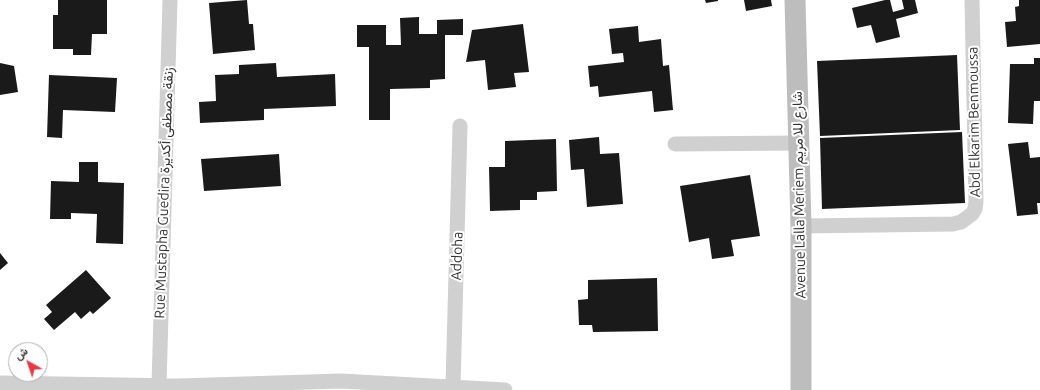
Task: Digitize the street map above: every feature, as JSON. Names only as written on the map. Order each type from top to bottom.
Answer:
[{"type":"street","name":"Rue Mustapha Guedira زنقة مصطفى أكديرة","points":[[159,385],[170,0]]},
{"type":"street","name":"Avenue Lalla Meriem شارع للا مريم","points":[[795,0],[801,226],[801,390]]},
{"type":"street","name":"Abd Elkarim Benmoussa","points":[[801,226],[953,224],[961,222],[972,214],[975,209],[976,202],[972,0]]},
{"type":"street","name":"Addoha","points":[[453,386],[460,126]]},
{"type":"street","points":[[675,144],[799,143]]},
{"type":"street","points":[[0,384],[159,385],[179,388],[341,380],[505,390]]},
{"type":"building","points":[[58,0],[107,0],[107,34],[92,34],[91,55],[73,55],[73,49],[53,49],[53,15],[58,15]]},
{"type":"building","points":[[247,0],[249,24],[253,24],[255,50],[213,54],[209,3]]},
{"type":"building","points":[[705,0],[718,0],[718,1],[706,3]]},
{"type":"building","points":[[744,0],[771,0],[772,6],[746,11]]},
{"type":"building","points":[[890,0],[893,12],[904,9],[902,0],[915,0],[918,13],[896,19],[900,37],[876,43],[871,25],[857,28],[852,8]]},
{"type":"building","points":[[1019,0],[1040,0],[1040,44],[1007,47],[1005,22],[1016,21],[1015,7],[1019,6]]},
{"type":"building","points":[[419,17],[419,34],[437,34],[437,20],[463,19],[463,35],[445,35],[445,79],[430,80],[430,88],[390,89],[390,120],[369,120],[369,47],[357,47],[357,25],[386,25],[386,45],[401,45],[400,18]]},
{"type":"building","points":[[523,24],[529,72],[514,73],[516,87],[488,90],[485,60],[466,62],[472,30]]},
{"type":"building","points":[[638,26],[639,42],[661,39],[663,66],[669,65],[673,110],[654,112],[652,91],[599,97],[598,86],[590,87],[588,66],[624,62],[623,53],[612,54],[609,29]]},
{"type":"building","points":[[957,55],[960,130],[820,136],[817,61]]},
{"type":"building","points":[[1034,58],[1040,58],[1040,101],[1034,101],[1033,124],[1008,123],[1010,64],[1034,64]]},
{"type":"building","points":[[0,63],[14,66],[18,92],[0,95]]},
{"type":"building","points":[[276,63],[277,77],[335,74],[336,106],[264,109],[264,120],[200,123],[199,102],[216,101],[215,75],[239,74],[239,65]]},
{"type":"building","points":[[49,75],[117,78],[115,112],[63,110],[62,138],[47,137]]},
{"type":"building","points":[[962,132],[965,203],[822,209],[820,138]]},
{"type":"building","points":[[599,137],[600,154],[619,153],[623,204],[587,207],[584,169],[571,170],[569,140]]},
{"type":"building","points":[[556,139],[557,191],[537,192],[537,200],[520,200],[520,210],[490,211],[489,167],[505,167],[505,141]]},
{"type":"building","points":[[1028,142],[1030,158],[1040,157],[1040,203],[1037,203],[1038,214],[1017,216],[1008,144]]},
{"type":"building","points":[[279,154],[281,186],[204,191],[201,159]]},
{"type":"building","points":[[79,162],[98,162],[98,182],[124,183],[123,244],[96,243],[97,214],[71,213],[71,219],[50,219],[51,181],[79,182]]},
{"type":"building","points":[[750,175],[760,236],[731,240],[734,256],[712,259],[709,238],[689,242],[680,186]]},
{"type":"building","points":[[0,253],[8,263],[0,270]]},
{"type":"building","points":[[86,270],[111,298],[93,314],[90,311],[81,319],[75,312],[54,330],[44,319],[52,312],[46,305]]},
{"type":"building","points":[[657,278],[658,331],[593,332],[592,325],[579,325],[578,300],[588,299],[588,280]]}]
